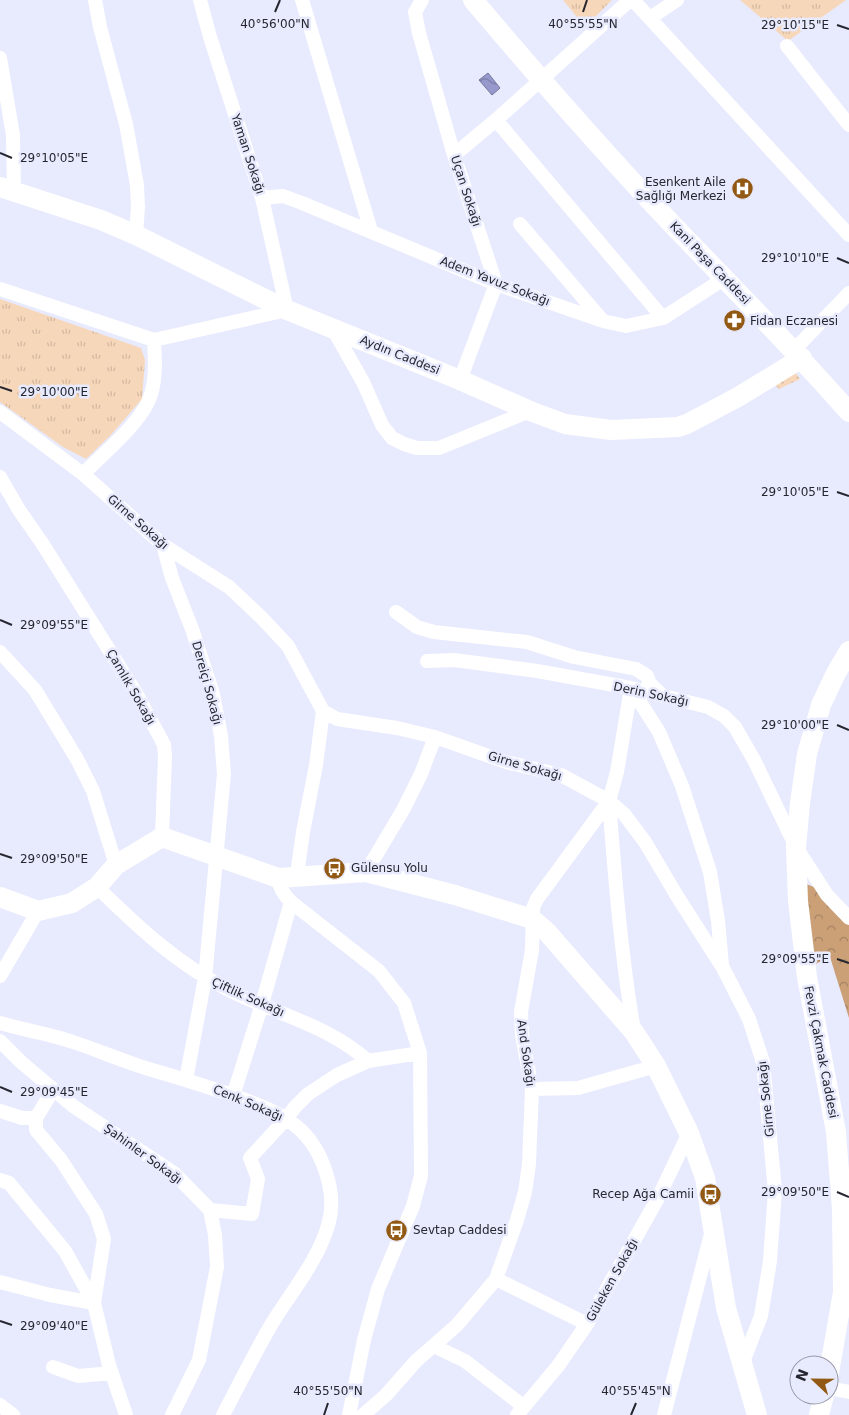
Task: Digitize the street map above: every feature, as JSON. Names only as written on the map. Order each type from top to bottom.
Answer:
[{"type":"street","points":[[94,0],[126,124],[137,185],[136,235]]},
{"type":"street","name":"Yaman Sokağı","points":[[200,0],[210,38],[262,198],[287,310]]},
{"type":"street","points":[[302,0],[371,231]]},
{"type":"street","name":"Uçan Sokağı","points":[[422,0],[415,12],[419,34],[454,155],[496,284]]},
{"type":"street","name":"Kani Paşa Caddesi","points":[[473,0],[540,80],[688,242],[798,354],[849,412]]},
{"type":"street","points":[[454,155],[631,0],[650,18],[849,235]]},
{"type":"street","points":[[650,18],[676,0]]},
{"type":"street","points":[[787,46],[849,126]]},
{"type":"street","points":[[0,58],[13,135],[7,189]]},
{"type":"street","points":[[496,120],[663,318]]},
{"type":"street","name":"Aydın Caddesi","points":[[7,189],[101,220],[136,235],[287,310],[565,424],[610,430],[678,427],[738,397],[798,354]]},
{"type":"street","name":"Adem Yavuz Sokağı","points":[[262,198],[283,196],[496,284],[603,322],[626,326],[663,318],[725,278]]},
{"type":"street","points":[[520,224],[603,322]]},
{"type":"street","points":[[460,380],[496,284]]},
{"type":"street","points":[[0,289],[154,340],[287,310]]},
{"type":"street","points":[[798,354],[849,293]]},
{"type":"street","points":[[334,329],[363,382],[382,425],[392,438],[404,444],[417,448],[439,448],[530,411]]},
{"type":"street","points":[[83,474],[137,420],[149,401],[154,380],[154,340]]},
{"type":"street","name":"Girne Sokağı","points":[[0,412],[83,474],[163,545],[228,587],[261,617],[288,646],[323,711],[337,719],[397,728],[435,737],[506,762],[562,775],[609,801],[624,814],[645,842],[723,968],[749,1019],[763,1062],[775,1191],[770,1261],[761,1316],[743,1362]]},
{"type":"street","name":"Çamlık Sokağı","points":[[0,477],[19,510],[47,551],[136,693],[164,745],[162,837]]},
{"type":"street","name":"Dereiçi Sokağı","points":[[163,545],[172,578],[213,694],[221,736],[224,783],[205,978],[186,1080]]},
{"type":"street","points":[[396,612],[417,627],[434,632],[527,642],[574,657],[636,669],[647,676],[650,684],[662,694]]},
{"type":"street","name":"Fevzi Çakmak Caddesi","points":[[832,1355],[843,1292],[842,1209],[836,1132],[807,978],[798,901],[796,847],[807,754],[821,705],[849,651]]},
{"type":"street","points":[[0,652],[34,690],[77,759],[93,792],[116,865]]},
{"type":"street","name":"Derin Sokağı","points":[[428,661],[454,660],[536,671],[630,688],[662,694],[708,707],[724,716],[735,727],[754,760],[796,847],[827,895],[849,918]]},
{"type":"street","points":[[630,688],[659,732],[685,794],[710,872],[723,968]]},
{"type":"street","name":"And Sokağı","points":[[363,1415],[386,1395],[416,1361],[457,1325],[496,1279],[517,1220],[529,1164],[532,1088],[522,1035],[521,1012],[533,935],[533,908],[537,899],[609,801],[617,772],[630,688]]},
{"type":"street","points":[[323,711],[316,765],[303,832],[288,877],[279,884],[283,894],[291,902],[379,971],[404,1003],[420,1053],[422,1176],[413,1206],[378,1289],[364,1340],[349,1415]]},
{"type":"street","points":[[366,872],[403,810],[421,774],[435,737]]},
{"type":"street","points":[[609,801],[615,887],[624,972],[634,1032]]},
{"type":"street","points":[[0,897],[38,911],[72,903],[97,888],[116,865],[162,837],[288,877],[366,872],[456,895],[532,919],[557,942],[634,1032],[656,1066],[688,1133],[705,1178],[726,1308],[757,1415]]},
{"type":"street","name":"Çiftlik Sokağı","points":[[97,888],[146,935],[205,978],[230,992],[323,1030],[356,1050],[368,1061]]},
{"type":"street","points":[[233,1096],[291,902]]},
{"type":"street","points":[[0,976],[38,911]]},
{"type":"street","name":"Cenk Sokağı","points":[[0,1023],[72,1042],[257,1104],[297,1126],[306,1136],[321,1161],[332,1200],[329,1221],[314,1256],[272,1325],[223,1415]]},
{"type":"street","name":"Şahinler Sokağı","points":[[0,1041],[21,1062],[73,1106],[174,1173],[210,1210]]},
{"type":"street","points":[[172,1415],[198,1363],[205,1332],[217,1260],[210,1210],[252,1214],[258,1179],[250,1158],[308,1094],[337,1075],[368,1061],[420,1053]]},
{"type":"street","points":[[532,1088],[578,1088],[656,1066]]},
{"type":"street","points":[[53,1090],[36,1118],[36,1130],[61,1160],[100,1223],[104,1239],[94,1303]]},
{"type":"street","points":[[0,1110],[22,1118],[36,1118]]},
{"type":"street","name":"Güleken Sokağı","points":[[520,1411],[558,1366],[587,1324],[658,1198],[688,1133]]},
{"type":"street","points":[[0,1180],[9,1182],[65,1251],[94,1303],[112,1373],[126,1415]]},
{"type":"street","points":[[664,1415],[713,1229]]},
{"type":"street","points":[[496,1279],[587,1324]]},
{"type":"street","points":[[0,1282],[50,1295],[94,1303]]},
{"type":"street","points":[[434,1346],[465,1361],[520,1411]]},
{"type":"street","points":[[53,1367],[78,1376],[112,1373]]},
{"type":"street","points":[[0,1406],[13,1415]]},
{"type":"green space","points":[[563,0],[612,0],[585,27]]},
{"type":"green space","points":[[740,0],[846,0],[788,41]]},
{"type":"green space","points":[[0,299],[141,348],[145,360],[142,399],[110,436],[86,459],[63,447],[0,402]]},
{"type":"green space","points":[[795,372],[800,379],[779,389],[775,385]]},
{"type":"green space","points":[[801,882],[814,887],[849,924],[849,1018],[830,957],[809,967]]},
{"type":"water","points":[[488,73],[500,88],[492,95],[479,80]]},
{"type":"place","name":"Esenkent Aile Sağlığı Merkezi","points":[[742,189]]},
{"type":"place","name":"Fidan Eczanesi","points":[[734,321]]},
{"type":"place","name":"Gülensu Yolu","points":[[335,868]]},
{"type":"place","name":"Recep Ağa Camii","points":[[710,1194]]},
{"type":"place","name":"Sevtap Caddesi","points":[[397,1230]]}]
